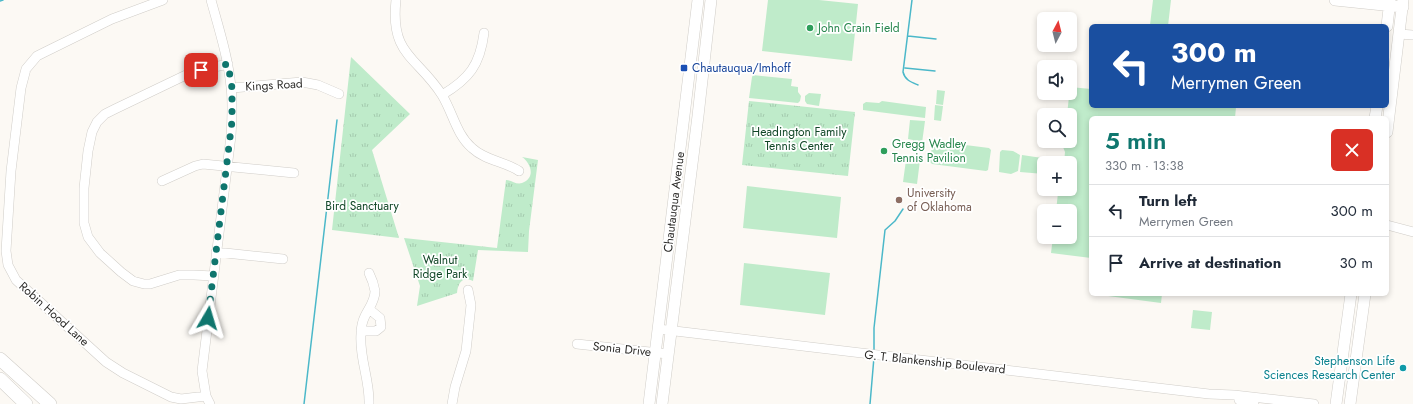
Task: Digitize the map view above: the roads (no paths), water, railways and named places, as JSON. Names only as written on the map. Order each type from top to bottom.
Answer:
[{"type":"highway","points":[[0,359],[50,404]]},
{"type":"highway","points":[[0,379],[26,404]]},
{"type":"main road","name":"Chautauqua Avenue","points":[[649,404],[698,0]]},
{"type":"main road","name":"Chautauqua Avenue","points":[[662,404],[711,0]]},
{"type":"main road","points":[[1335,0],[1403,3],[1389,102]]},
{"type":"main road","points":[[1386,24],[1389,3]]},
{"type":"main road","points":[[1336,404],[1351,296]]},
{"type":"main road","points":[[1350,404],[1365,296]]},
{"type":"street","name":"Robin Hood Lane","points":[[163,0],[112,19],[45,52],[38,56],[26,69],[21,88],[11,171],[7,260],[10,270],[16,280],[115,369],[170,396],[181,399],[208,400]]},
{"type":"street","points":[[208,400],[202,371],[232,121],[232,88],[228,64],[211,0]]},
{"type":"street","points":[[396,0],[395,26],[402,46],[412,61],[442,95],[465,142],[480,154],[495,161],[509,165],[519,171]]},
{"type":"street","points":[[442,95],[461,82],[473,69],[480,54],[484,34]]},
{"type":"street","points":[[1399,34],[1413,34]]},
{"type":"street","points":[[213,276],[179,275],[147,284],[138,282],[128,277],[100,253],[88,237],[84,223],[84,188],[88,151],[92,132],[97,122],[106,114],[188,74],[228,64]]},
{"type":"street","name":"Kings Road","points":[[232,88],[302,82],[318,85],[339,94]]},
{"type":"street","points":[[162,181],[200,164],[227,165],[294,173]]},
{"type":"street","points":[[1389,226],[1413,232]]},
{"type":"street","points":[[216,252],[283,259]]},
{"type":"street","points":[[369,273],[373,284],[374,295],[372,304],[363,321],[361,331],[362,352],[369,391],[369,404]]},
{"type":"street","points":[[452,404],[455,387],[466,351],[471,305],[468,290]]},
{"type":"street","points":[[361,331],[376,331],[381,327],[380,318],[369,309]]},
{"type":"street","name":"G. T. Blankenship Boulevard","points":[[658,329],[1212,394],[1314,404]]},
{"type":"street","name":"Sonia Drive","points":[[577,344],[668,354]]},
{"type":"street","name":"G. T. Blankenship Boulevard","points":[[1212,394],[1254,404]]},
{"type":"waterway","points":[[912,0],[903,72],[907,79],[918,85]]},
{"type":"waterway","points":[[908,36],[936,39]]},
{"type":"waterway","points":[[905,68],[935,71]]},
{"type":"waterway","points":[[304,404],[337,120]]},
{"type":"waterway","points":[[874,351],[874,328],[885,230],[895,221],[903,209]]},
{"type":"waterway","points":[[870,404],[874,357]]},
{"type":"place","name":"John Crain Field","points":[[810,28]]},
{"type":"place","name":"Chautauqua/Imhoff","points":[[684,68]]},
{"type":"place","name":"Gregg Wadley Tennis Pavilion","points":[[884,151]]},
{"type":"place","name":"University of Oklahoma","points":[[899,200]]},
{"type":"place","name":"Stephenson Life Sciences Research Center","points":[[1403,368]]},
{"type":"park label","name":"Headington Family Tennis Center","points":[[799,139]]},
{"type":"park label","name":"Bird Sanctuary","points":[[362,206]]},
{"type":"park label","name":"Walnut Ridge Park","points":[[440,267]]}]
